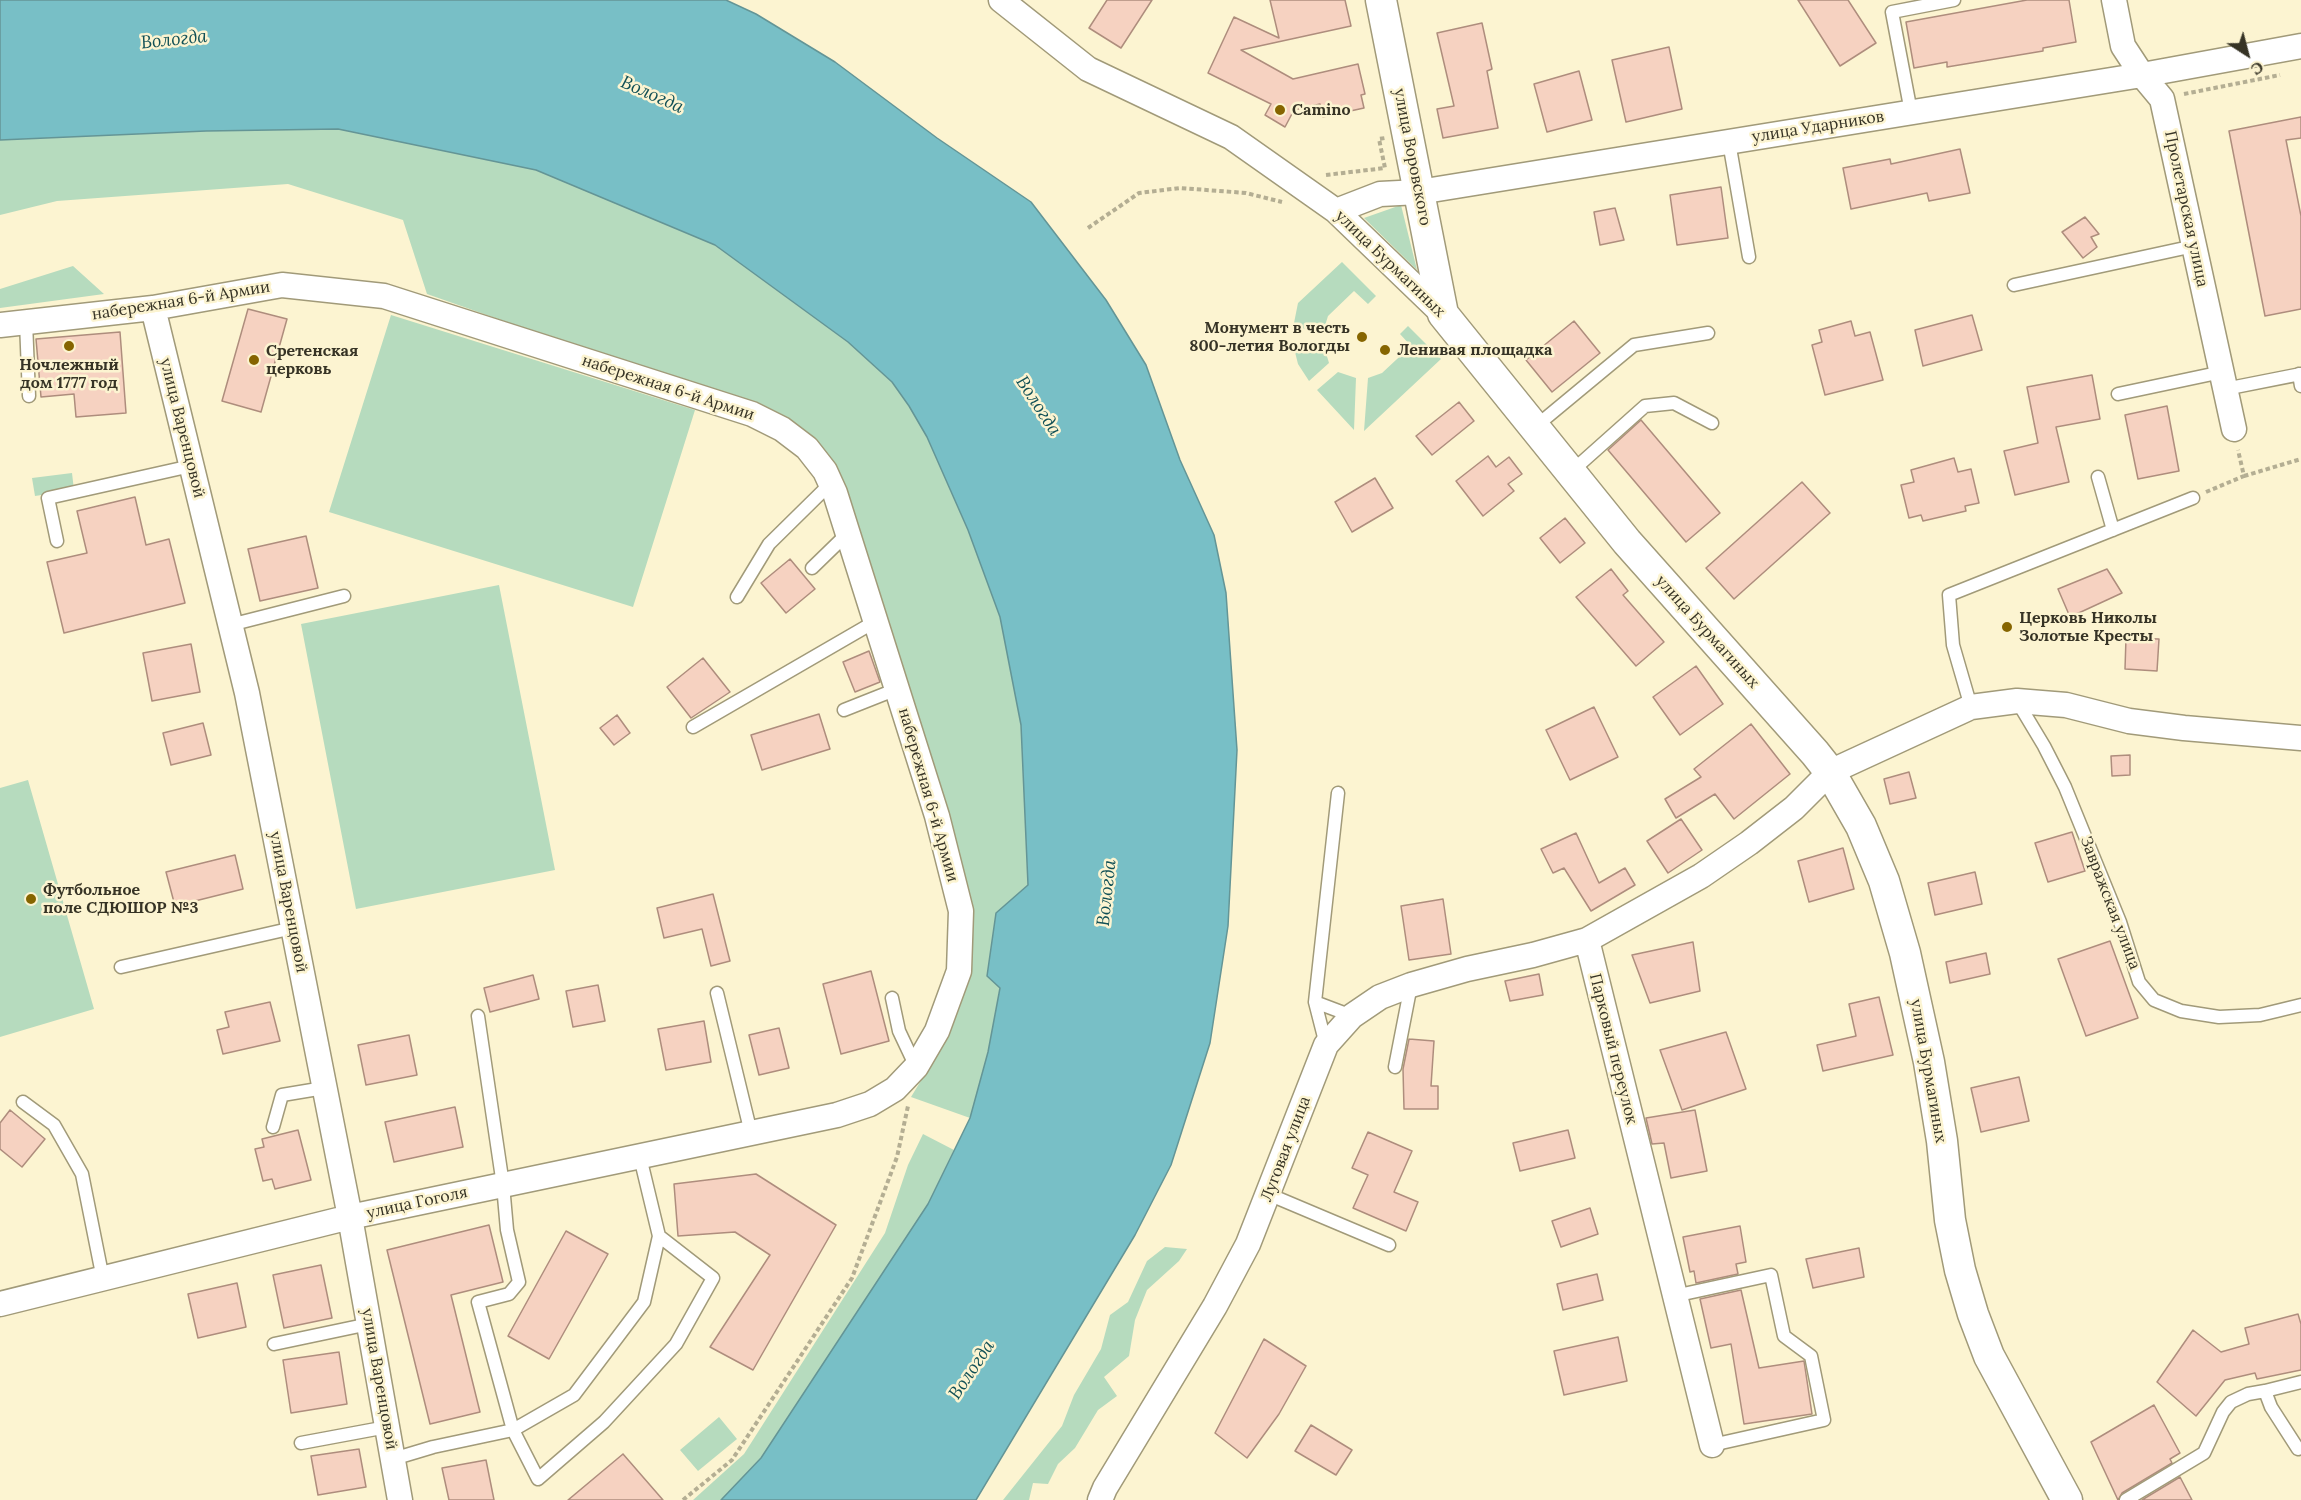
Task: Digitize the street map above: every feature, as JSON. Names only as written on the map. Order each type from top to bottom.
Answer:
[{"type":"street","name":"улица Бурмагиных","points":[[1001,0],[1088,69],[1232,137],[1336,211],[1443,314],[1627,542],[1830,772],[1861,826],[1884,882],[1905,953],[1931,1073],[1942,1141],[1950,1220],[1960,1270],[1973,1314],[1989,1356],[2067,1500]]},
{"type":"street","name":"улица Воровского","points":[[1381,0],[1443,314]]},
{"type":"street","name":"Пролетарская улица","points":[[2114,0],[2123,46],[2142,75],[2162,99],[2234,429]]},
{"type":"street","name":"улица Ударников","points":[[1336,211],[1380,194],[1419,192],[2142,75],[2301,46]]},
{"type":"street","name":"набережная 6-й Армии","points":[[0,325],[153,308],[282,285],[384,296],[752,414],[782,429],[807,448],[825,471],[831,483],[848,533],[937,816],[961,911],[959,970],[937,1031],[916,1067],[895,1089],[870,1104],[837,1115]]},
{"type":"street","name":"улица Варенцовой","points":[[153,308],[247,693],[350,1217],[400,1500]]},
{"type":"street","points":[[1587,940],[1701,876],[1749,843],[1794,807],[1830,772],[1971,707],[2017,701],[2066,705],[2129,721],[2301,738]]},
{"type":"street","name":"Луговая улица","points":[[1100,1500],[1105,1488],[1215,1306],[1248,1244],[1326,1045],[1352,1016],[1380,998],[1411,985],[1587,940]]},
{"type":"street","name":"Парковый переулок","points":[[1587,940],[1712,1445]]},
{"type":"street","name":"улица Гоголя","points":[[0,1304],[350,1217],[837,1115]]},
{"type":"lane","points":[[1911,112],[1892,12],[1950,0]]},
{"type":"lane","points":[[1729,142],[1749,257]]},
{"type":"lane","points":[[2014,285],[2194,246]]},
{"type":"lane","points":[[26,322],[29,396]]},
{"type":"lane","points":[[1535,427],[1634,345],[1708,333]]},
{"type":"lane","points":[[2118,394],[2223,380],[2300,378]]},
{"type":"lane","points":[[1571,472],[1645,406],[1674,403],[1712,423]]},
{"type":"lane","points":[[57,541],[48,498],[191,466]]},
{"type":"lane","points":[[2098,477],[2113,530]]},
{"type":"lane","points":[[737,597],[769,544],[831,483]]},
{"type":"lane","points":[[1971,707],[1953,645],[1949,595],[2193,498]]},
{"type":"lane","points":[[812,568],[848,533]]},
{"type":"lane","points":[[230,625],[344,596]]},
{"type":"lane","points":[[693,727],[876,621]]},
{"type":"lane","points":[[844,710],[897,689]]},
{"type":"lane","name":"Завражская улица","points":[[2017,701],[2065,787],[2120,922],[2139,982],[2154,1000],[2181,1011],[2219,1017],[2260,1015],[2301,1005]]},
{"type":"lane","points":[[1326,1045],[1315,1002],[1338,793]]},
{"type":"lane","points":[[121,968],[293,928]]},
{"type":"lane","points":[[1395,1067],[1411,985]]},
{"type":"lane","points":[[717,993],[751,1133]]},
{"type":"lane","points":[[892,998],[899,1031],[916,1067]]},
{"type":"lane","points":[[1315,1002],[1352,1016]]},
{"type":"lane","points":[[478,1016],[503,1185],[507,1230],[519,1282],[509,1294],[478,1302],[513,1430],[538,1479],[604,1422],[675,1344],[713,1278],[659,1236]]},
{"type":"lane","points":[[273,1127],[282,1095],[324,1088]]},
{"type":"lane","points":[[23,1102],[54,1125],[82,1174],[103,1279]]},
{"type":"lane","points":[[393,1459],[433,1447],[513,1430],[574,1395],[644,1302],[659,1236],[640,1156]]},
{"type":"lane","points":[[1268,1194],[1389,1245]]},
{"type":"lane","points":[[1674,1296],[1771,1275],[1784,1336],[1810,1356],[1824,1420],[1712,1445]]},
{"type":"lane","points":[[274,1344],[369,1324]]},
{"type":"lane","points":[[2126,1500],[2204,1453],[2223,1412],[2231,1402],[2241,1396],[2301,1382]]},
{"type":"lane","points":[[2265,1391],[2271,1407],[2298,1449]]},
{"type":"lane","points":[[301,1443],[387,1427]]},
{"type":"path","points":[[2162,99],[2289,73]]},
{"type":"path","points":[[1318,174],[1331,176],[1385,168],[1379,139],[1407,134]]},
{"type":"path","points":[[1088,228],[1139,193],[1180,188],[1246,193],[1291,204]]},
{"type":"path","points":[[2234,429],[2244,476]]},
{"type":"path","points":[[2193,498],[2244,476],[2301,459]]},
{"type":"path","points":[[683,1500],[732,1460],[852,1278],[897,1156],[916,1067]]},
{"type":"green space","points":[[338,129],[536,170],[715,245],[848,342],[892,382],[909,406],[927,437],[968,530],[1000,617],[1021,725],[1028,885],[996,914],[1000,987],[988,1052],[970,1118],[911,1097],[939,1051],[968,910],[833,463],[612,359],[427,294],[403,220],[288,184],[57,201],[0,215],[0,140],[206,131]]},
{"type":"green space","points":[[1401,205],[1417,270],[1364,218]]},
{"type":"green space","points":[[1342,262],[1376,296],[1368,304],[1354,291],[1328,316],[1324,329],[1293,328],[1298,303]]},
{"type":"green space","points":[[73,266],[104,294],[0,308],[0,289]]},
{"type":"green space","points":[[391,315],[695,410],[633,607],[329,512]]},
{"type":"green space","points":[[1408,326],[1441,359],[1364,431],[1368,378],[1382,373],[1411,346],[1400,334]]},
{"type":"green space","points":[[1323,343],[1329,363],[1309,381],[1298,364],[1293,344]]},
{"type":"green space","points":[[1338,372],[1356,378],[1354,430],[1317,390]]},
{"type":"green space","points":[[72,473],[74,490],[35,496],[32,478]]},
{"type":"green space","points":[[499,585],[555,870],[356,909],[301,624]]},
{"type":"green space","name":"Футбольное поле СДЮШОР №3","points":[[28,780],[94,1009],[0,1037],[0,788]]},
{"type":"green space","points":[[923,1134],[954,1150],[928,1204],[761,1458],[721,1500],[693,1500],[744,1454],[885,1233],[908,1165]]},
{"type":"green space","points":[[1165,1247],[1187,1249],[1179,1261],[1147,1290],[1135,1320],[1129,1356],[1104,1377],[1117,1396],[1098,1410],[1075,1448],[1058,1464],[1048,1484],[1033,1483],[1029,1500],[1003,1500],[1062,1426],[1074,1395],[1101,1349],[1110,1315],[1128,1302],[1147,1261]]},
{"type":"green space","points":[[719,1417],[737,1439],[698,1471],[680,1450]]},
{"type":"water","name":"Вологда","points":[[0,0],[726,0],[756,14],[835,62],[937,138],[1031,202],[1106,300],[1146,365],[1180,460],[1214,535],[1226,593],[1237,750],[1228,926],[1210,1043],[1171,1165],[1135,1235],[976,1500],[721,1500],[761,1458],[928,1204],[970,1118],[988,1052],[1000,988],[987,976],[996,913],[1028,885],[1021,725],[1000,617],[968,530],[927,437],[909,406],[892,382],[848,342],[715,245],[536,170],[338,129],[206,131],[0,140]]},
{"type":"building","points":[[1107,0],[1152,0],[1121,48],[1089,28]]},
{"type":"building","points":[[1270,0],[1345,0],[1351,26],[1241,50],[1293,79],[1358,64],[1365,94],[1361,95],[1364,108],[1323,117],[1320,104],[1294,110],[1285,127],[1265,115],[1271,104],[1208,73],[1234,17],[1279,38]]},
{"type":"building","points":[[1798,0],[1848,0],[1876,43],[1840,66]]},
{"type":"building","points":[[2027,0],[2069,0],[2076,42],[2043,48],[2043,51],[1947,67],[1947,62],[1914,68],[1906,22]]},
{"type":"building","points":[[1482,23],[1492,69],[1487,71],[1498,128],[1443,138],[1437,109],[1454,106],[1437,33]]},
{"type":"building","points":[[1669,47],[1682,109],[1626,122],[1612,60]]},
{"type":"building","points":[[1579,71],[1592,120],[1547,132],[1534,84]]},
{"type":"building","points":[[2301,117],[2301,138],[2286,140],[2301,216],[2301,309],[2265,316],[2229,131]]},
{"type":"building","points":[[1960,149],[1970,193],[1929,201],[1927,193],[1851,209],[1843,168],[1890,159],[1891,164]]},
{"type":"building","points":[[1721,187],[1728,238],[1677,245],[1670,195]]},
{"type":"building","points":[[1615,208],[1624,240],[1600,245],[1594,212]]},
{"type":"building","points":[[2085,217],[2099,234],[2091,237],[2097,247],[2083,258],[2062,232]]},
{"type":"building","name":"Сретенская церковь","points":[[248,309],[287,319],[261,412],[222,401]]},
{"type":"building","points":[[1972,315],[1982,350],[1923,366],[1915,330]]},
{"type":"building","points":[[1574,321],[1600,353],[1552,392],[1526,360]]},
{"type":"building","points":[[1851,321],[1855,336],[1870,332],[1883,380],[1825,395],[1812,345],[1822,342],[1819,330]]},
{"type":"building","points":[[120,332],[126,413],[76,417],[74,394],[41,397],[36,339]]},
{"type":"building","points":[[2092,375],[2100,419],[2056,427],[2069,482],[2015,495],[2004,451],[2038,443],[2027,387]]},
{"type":"building","points":[[1459,402],[1474,421],[1432,455],[1416,436]]},
{"type":"building","points":[[2167,406],[2179,471],[2138,479],[2125,415]]},
{"type":"building","points":[[1641,420],[1720,513],[1686,542],[1608,450]]},
{"type":"building","points":[[1488,456],[1496,467],[1509,457],[1522,474],[1508,484],[1514,491],[1483,516],[1456,481]]},
{"type":"building","points":[[1954,458],[1958,472],[1971,469],[1979,503],[1965,506],[1966,511],[1923,521],[1921,515],[1909,518],[1901,485],[1914,482],[1911,470]]},
{"type":"building","points":[[1375,478],[1393,508],[1352,532],[1335,502]]},
{"type":"building","points":[[1802,482],[1830,513],[1734,599],[1706,568]]},
{"type":"building","points":[[135,497],[146,545],[169,539],[185,603],[64,633],[47,562],[87,553],[77,511]]},
{"type":"building","points":[[1565,518],[1585,543],[1560,563],[1540,538]]},
{"type":"building","points":[[306,536],[318,588],[260,601],[248,549]]},
{"type":"building","points":[[790,559],[815,589],[786,613],[761,583]]},
{"type":"building","points":[[1611,569],[1628,591],[1623,595],[1664,642],[1636,666],[1576,597]]},
{"type":"building","points":[[2107,569],[2122,593],[2070,617],[2058,589]]},
{"type":"building","points":[[2126,638],[2159,639],[2157,671],[2125,669]]},
{"type":"building","points":[[191,644],[200,692],[152,701],[143,653]]},
{"type":"building","points":[[869,651],[880,682],[855,692],[843,662]]},
{"type":"building","points":[[703,658],[730,692],[691,718],[667,687]]},
{"type":"building","points":[[1696,666],[1723,704],[1680,735],[1653,697]]},
{"type":"building","points":[[1594,707],[1618,757],[1570,780],[1546,730]]},
{"type":"building","points":[[819,714],[830,749],[762,770],[751,735]]},
{"type":"building","points":[[617,715],[630,733],[614,745],[600,728]]},
{"type":"building","points":[[203,723],[211,755],[171,765],[163,733]]},
{"type":"building","points":[[1751,724],[1790,774],[1734,819],[1715,794],[1676,818],[1665,799],[1701,777],[1694,769]]},
{"type":"building","points":[[2130,755],[2130,775],[2112,776],[2111,756]]},
{"type":"building","points":[[1909,772],[1916,798],[1890,804],[1884,779]]},
{"type":"building","points":[[1681,819],[1702,850],[1668,873],[1647,841]]},
{"type":"building","points":[[2072,832],[2085,871],[2048,882],[2035,843]]},
{"type":"building","points":[[1576,833],[1599,883],[1625,868],[1635,885],[1591,911],[1564,868],[1553,873],[1541,849]]},
{"type":"building","points":[[1843,848],[1854,889],[1809,902],[1798,861]]},
{"type":"building","points":[[235,855],[243,889],[175,906],[166,872]]},
{"type":"building","points":[[1975,872],[1982,904],[1935,915],[1928,883]]},
{"type":"building","points":[[713,894],[730,961],[711,966],[702,929],[664,938],[657,908]]},
{"type":"building","points":[[1443,899],[1451,954],[1409,960],[1401,906]]},
{"type":"building","points":[[2110,941],[2138,1018],[2086,1036],[2058,959]]},
{"type":"building","points":[[1693,942],[1700,991],[1650,1003],[1632,955]]},
{"type":"building","points":[[1986,953],[1990,974],[1950,983],[1946,962]]},
{"type":"building","points":[[871,971],[889,1041],[841,1054],[823,984]]},
{"type":"building","points":[[1539,974],[1543,995],[1510,1001],[1505,981]]},
{"type":"building","points":[[533,975],[539,999],[490,1012],[484,988]]},
{"type":"building","points":[[598,985],[605,1021],[573,1027],[566,991]]},
{"type":"building","points":[[1879,997],[1893,1055],[1823,1071],[1817,1045],[1856,1036],[1849,1004]]},
{"type":"building","points":[[270,1002],[280,1041],[223,1054],[217,1030],[229,1027],[225,1012]]},
{"type":"building","points":[[704,1021],[711,1062],[666,1070],[658,1029]]},
{"type":"building","points":[[779,1028],[789,1068],[759,1075],[749,1035]]},
{"type":"building","points":[[1726,1032],[1746,1089],[1682,1110],[1660,1050]]},
{"type":"building","points":[[409,1035],[417,1075],[366,1085],[358,1045]]},
{"type":"building","points":[[1409,1039],[1434,1041],[1431,1086],[1438,1086],[1438,1109],[1404,1109],[1403,1069]]},
{"type":"building","points":[[2019,1077],[2029,1121],[1981,1132],[1971,1088]]},
{"type":"building","points":[[455,1107],[463,1147],[394,1162],[385,1122]]},
{"type":"building","points":[[10,1110],[45,1139],[22,1167],[0,1149],[0,1123]]},
{"type":"building","points":[[1695,1110],[1707,1171],[1671,1178],[1664,1143],[1652,1144],[1646,1118]]},
{"type":"building","points":[[298,1130],[311,1180],[275,1189],[272,1179],[263,1181],[255,1149],[264,1147],[262,1139]]},
{"type":"building","points":[[1568,1130],[1575,1158],[1520,1171],[1513,1143]]},
{"type":"building","points":[[1368,1132],[1412,1151],[1394,1192],[1418,1202],[1406,1231],[1353,1208],[1368,1175],[1352,1168]]},
{"type":"building","points":[[756,1174],[836,1225],[753,1370],[710,1347],[770,1255],[735,1232],[678,1236],[674,1184]]},
{"type":"building","points":[[1590,1208],[1598,1234],[1561,1247],[1552,1221]]},
{"type":"building","points":[[489,1225],[503,1282],[451,1295],[480,1412],[430,1424],[387,1250]]},
{"type":"building","points":[[1740,1226],[1746,1262],[1736,1264],[1738,1274],[1696,1283],[1694,1271],[1690,1272],[1683,1237]]},
{"type":"building","points":[[566,1231],[608,1254],[549,1359],[508,1336]]},
{"type":"building","points":[[1859,1248],[1864,1277],[1813,1288],[1806,1259]]},
{"type":"building","points":[[321,1265],[332,1318],[284,1328],[273,1275]]},
{"type":"building","points":[[1597,1274],[1603,1300],[1563,1310],[1557,1284]]},
{"type":"building","points":[[237,1283],[246,1327],[198,1338],[188,1294]]},
{"type":"building","points":[[1741,1290],[1759,1368],[1804,1361],[1812,1414],[1744,1424],[1731,1344],[1711,1348],[1700,1299]]},
{"type":"building","points":[[2298,1314],[2301,1324],[2301,1370],[2257,1379],[2255,1373],[2225,1380],[2196,1416],[2157,1382],[2193,1330],[2221,1352],[2249,1344],[2245,1328]]},
{"type":"building","points":[[1618,1337],[1627,1381],[1564,1395],[1554,1351]]},
{"type":"building","points":[[1264,1339],[1306,1366],[1279,1414],[1247,1458],[1215,1433]]},
{"type":"building","points":[[339,1352],[347,1404],[291,1413],[283,1360]]},
{"type":"building","points":[[2154,1405],[2180,1453],[2170,1459],[2172,1463],[2122,1493],[2118,1500],[2091,1442]]},
{"type":"building","points":[[1311,1425],[1352,1450],[1336,1475],[1295,1451]]},
{"type":"building","points":[[359,1449],[366,1487],[318,1495],[311,1456]]},
{"type":"building","points":[[623,1454],[663,1500],[568,1500]]},
{"type":"building","points":[[486,1460],[494,1500],[449,1500],[442,1468]]},
{"type":"building","points":[[2180,1477],[2192,1500],[2142,1500]]},
{"type":"place","name":"Camino","points":[[1280,110]]},
{"type":"place","name":"Монумент в честь 800-летия Вологды","points":[[1362,337]]},
{"type":"place","name":"Ночлежный дом 1777 год","points":[[69,346]]},
{"type":"place","name":"Ленивая площадка","points":[[1385,350]]},
{"type":"place","name":"Сретенская церковь","points":[[254,360]]},
{"type":"place","name":"Церковь Николы Золотые Кресты","points":[[2007,627]]},
{"type":"place","name":"Футбольное поле СДЮШОР №3","points":[[31,899]]}]
